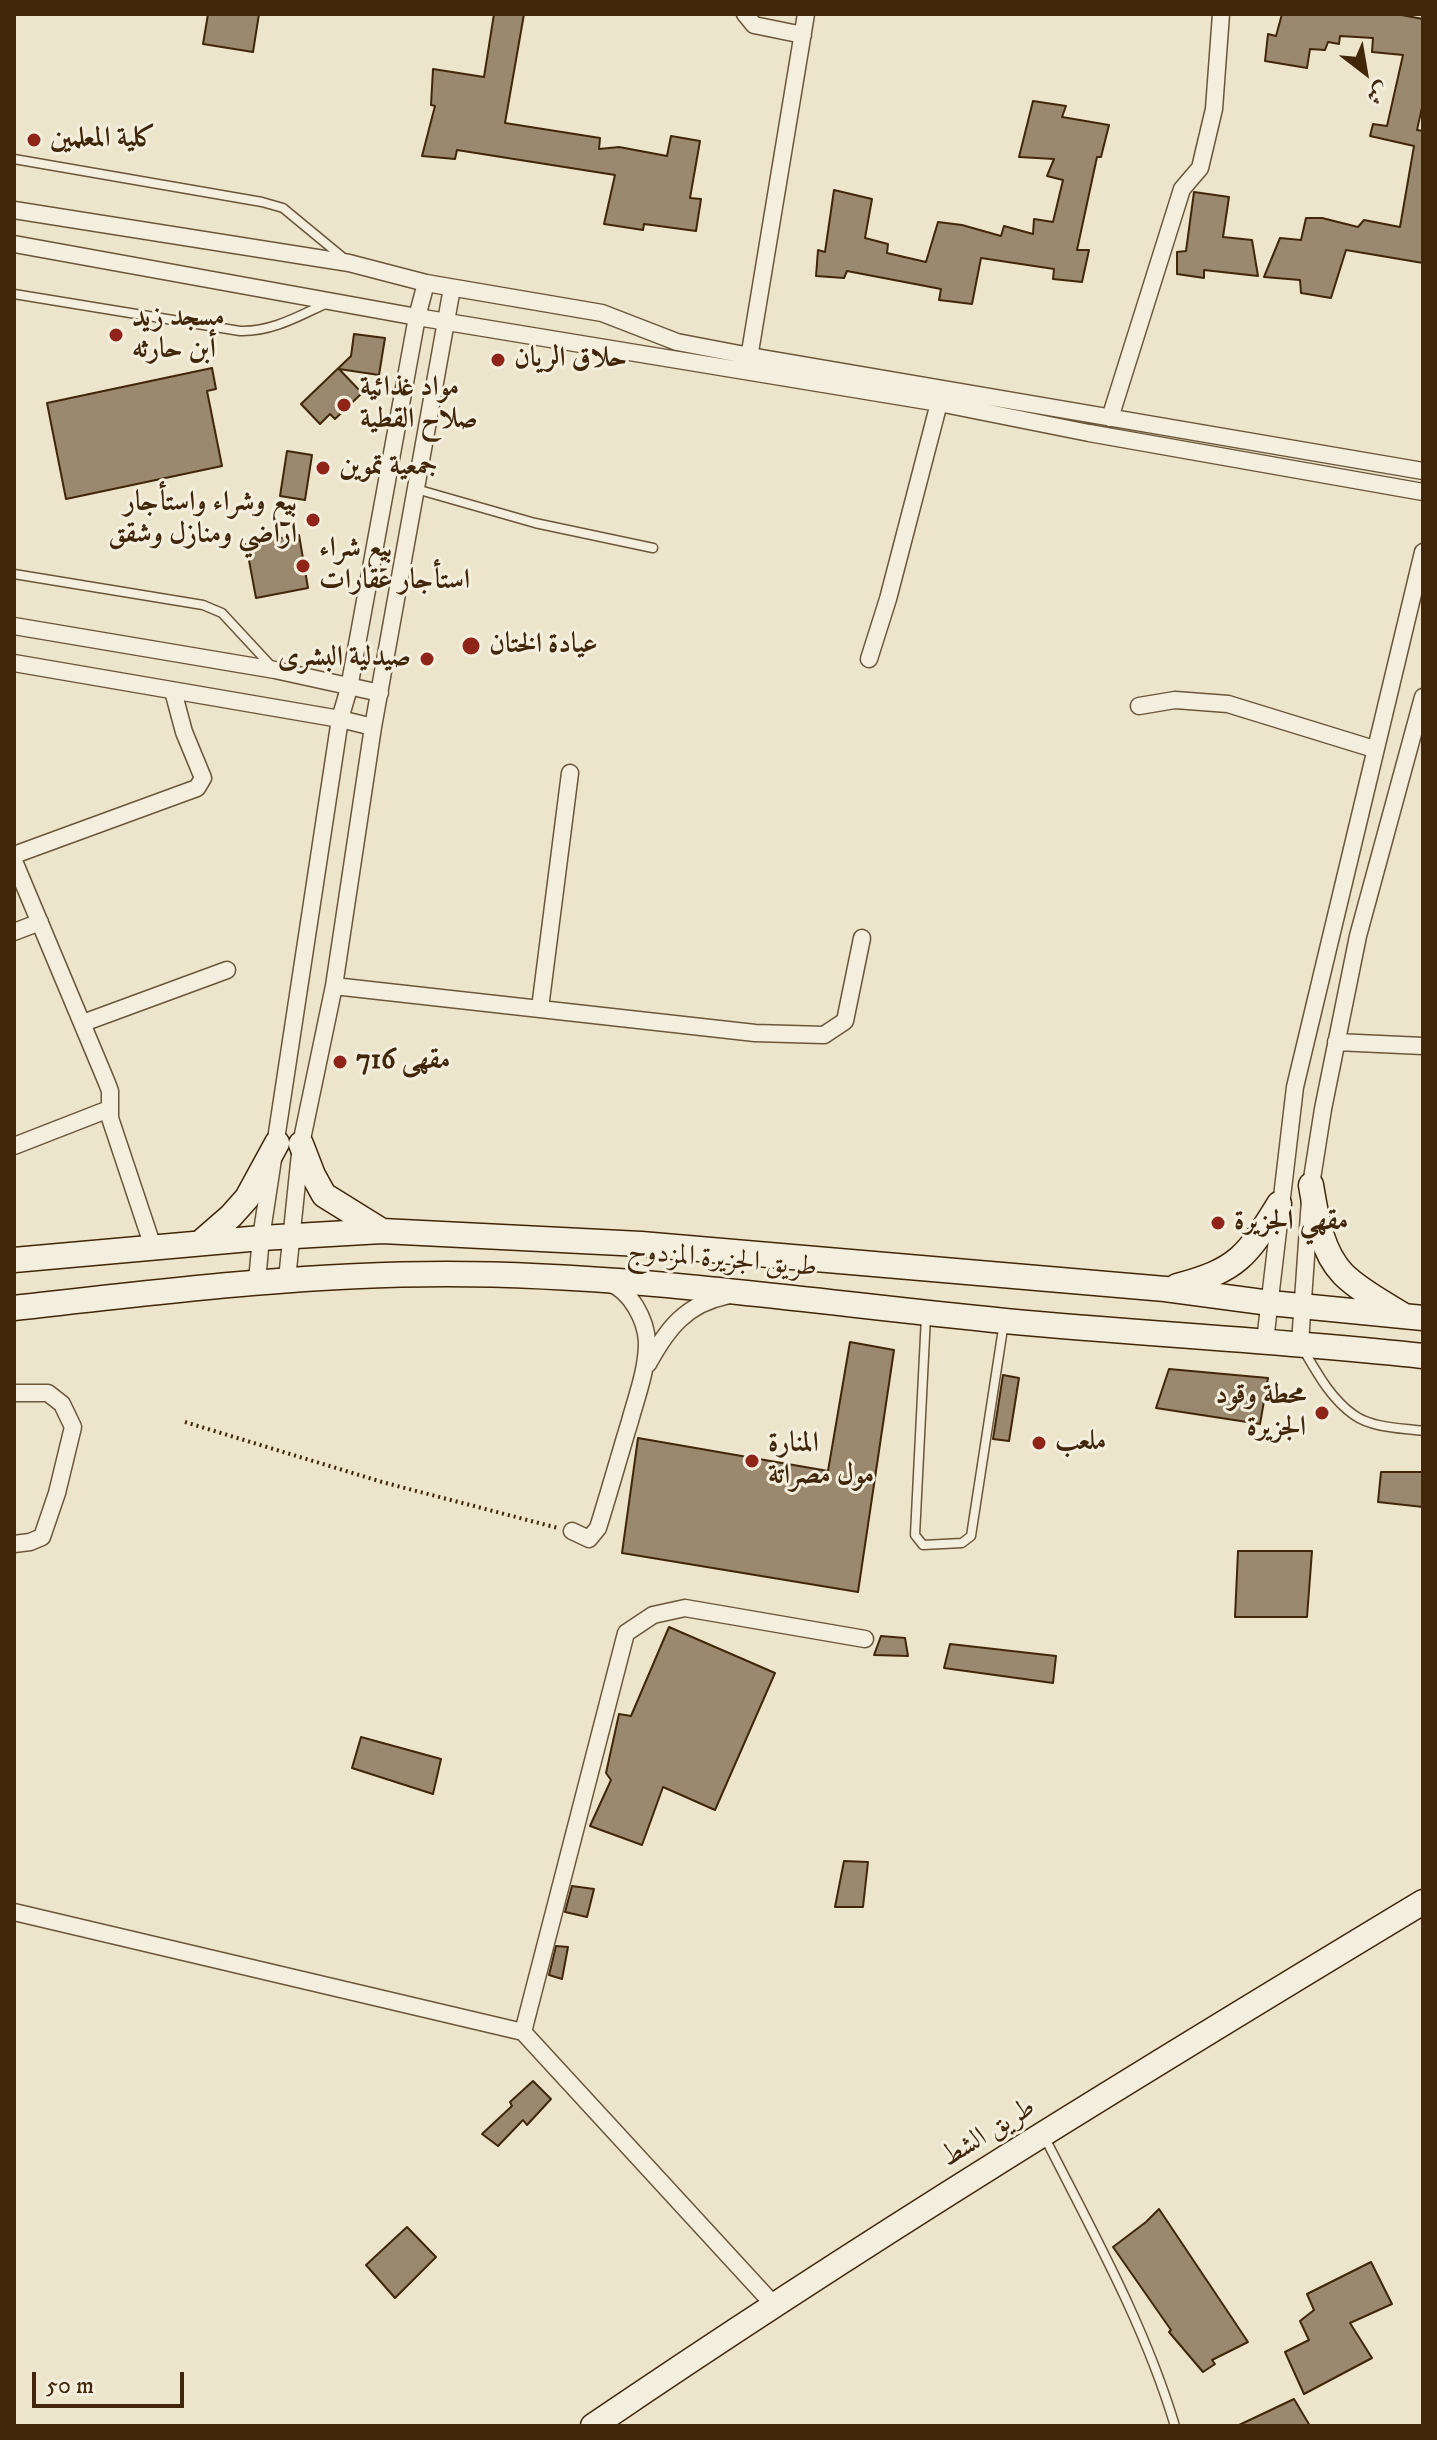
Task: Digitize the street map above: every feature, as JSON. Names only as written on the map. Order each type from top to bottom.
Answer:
[{"type":"main road","points":[[200,1243],[231,1216],[289,1144],[324,1195],[382,1231]]},
{"type":"main road","points":[[1311,1185],[1317,1224],[1342,1273],[1413,1317]]},
{"type":"main road","points":[[1165,1289],[1229,1269],[1247,1253],[1279,1204]]},
{"type":"main road","name":"طريق الجزيرة المزدوج","points":[[14,1260],[261,1238],[382,1231],[641,1244],[1165,1289],[1413,1317]]},
{"type":"main road","name":"طريق الجزيرة المزدوج","points":[[14,1308],[287,1279],[446,1274],[596,1279],[1004,1321],[1300,1343],[1423,1356]]},
{"type":"main road","name":"طريق الشط","points":[[593,2426],[774,2305],[1423,1902]]},
{"type":"street","points":[[745,14],[754,25],[803,35]]},
{"type":"street","points":[[748,364],[806,14]]},
{"type":"street","points":[[1110,418],[1182,189],[1200,168],[1214,109],[1221,14]]},
{"type":"street","points":[[14,210],[349,263],[426,283],[602,313],[677,342],[748,364],[1089,433],[1423,492]]},
{"type":"street","points":[[14,244],[417,317],[1110,418],[1423,471]]},
{"type":"street","points":[[287,1279],[292,1236],[289,1144],[340,719],[349,688],[417,317],[426,283]]},
{"type":"street","points":[[257,1281],[261,1238],[334,986],[373,727],[452,288]]},
{"type":"street","points":[[869,659],[939,403]]},
{"type":"street","points":[[1265,1341],[1295,1087],[1423,552]]},
{"type":"street","points":[[14,626],[275,670],[380,693]]},
{"type":"street","points":[[14,663],[373,727]]},
{"type":"street","points":[[153,1247],[109,1109],[110,1091],[14,858],[202,784],[203,778],[184,732],[173,691]]},
{"type":"street","points":[[1300,1343],[1311,1185],[1336,1042],[1358,936],[1423,697]]},
{"type":"street","points":[[1139,706],[1175,700],[1228,704],[1374,749]]},
{"type":"street","points":[[540,1008],[570,773]]},
{"type":"street","points":[[14,932],[40,922]]},
{"type":"street","points":[[334,986],[755,1033],[824,1035],[845,1021],[862,938]]},
{"type":"street","points":[[83,1023],[227,970]]},
{"type":"street","points":[[1336,1042],[1423,1046]]},
{"type":"street","points":[[14,1146],[109,1109]]},
{"type":"street","points":[[572,1531],[589,1539],[598,1528],[645,1369],[647,1340],[641,1317],[624,1292],[615,1285],[596,1279]]},
{"type":"street","points":[[645,1369],[664,1335],[691,1309],[708,1299],[759,1294]]},
{"type":"street","points":[[14,1393],[48,1393],[62,1404],[73,1427],[57,1493],[42,1537],[14,1544]]},
{"type":"street","points":[[523,2032],[626,1633],[653,1615],[685,1608],[865,1639]]},
{"type":"street","points":[[14,1912],[523,2032],[774,2305]]},
{"type":"lane","points":[[14,159],[283,208],[349,263]]},
{"type":"lane","points":[[14,294],[240,331],[258,331],[280,325],[334,300]]},
{"type":"lane","points":[[415,489],[535,523],[653,548]]},
{"type":"lane","points":[[14,574],[203,605],[222,613],[275,670]]},
{"type":"lane","points":[[926,1311],[915,1535],[923,1545],[962,1543],[971,1536],[1004,1321]]},
{"type":"lane","points":[[1300,1343],[1320,1380],[1355,1416],[1382,1425],[1423,1431]]},
{"type":"lane","points":[[1043,2136],[1118,2281],[1146,2344],[1175,2426]]},
{"type":"path","points":[[185,1422],[382,1482],[572,1531]]},
{"type":"building","points":[[208,14],[259,14],[253,52],[203,44]]},
{"type":"building","points":[[494,14],[524,14],[505,123],[600,138],[599,149],[619,147],[667,156],[671,136],[700,141],[690,198],[701,199],[696,231],[644,224],[643,230],[604,224],[615,175],[457,150],[455,159],[422,156],[435,106],[431,105],[433,69],[484,77]]},
{"type":"building","points":[[1282,14],[1396,14],[1423,19],[1423,103],[1417,130],[1423,131],[1423,263],[1346,250],[1331,298],[1301,293],[1300,280],[1264,277],[1280,238],[1301,240],[1306,218],[1322,218],[1358,227],[1364,220],[1400,227],[1414,146],[1370,136],[1373,124],[1387,126],[1403,55],[1372,52],[1373,38],[1340,36],[1339,44],[1328,42],[1325,50],[1310,49],[1307,68],[1265,61],[1268,34],[1276,36]]},
{"type":"building","points":[[1033,101],[1066,106],[1062,117],[1109,125],[1101,157],[1097,157],[1077,250],[1089,250],[1082,282],[1053,279],[1054,269],[981,258],[972,304],[939,300],[941,289],[847,271],[844,278],[816,276],[818,250],[825,252],[834,190],[872,199],[865,238],[888,244],[887,253],[926,262],[938,222],[1001,236],[1004,226],[1033,234],[1034,219],[1053,222],[1063,180],[1047,176],[1054,159],[1019,157]]},
{"type":"building","points":[[1194,192],[1229,197],[1223,237],[1252,240],[1258,276],[1204,270],[1204,278],[1177,274],[1177,252],[1186,251]]},
{"type":"building","points":[[354,334],[385,338],[379,375],[339,369],[362,393],[335,419],[330,414],[320,424],[301,404],[351,356]]},
{"type":"building","points":[[212,368],[216,389],[207,391],[222,466],[66,499],[47,403]]},
{"type":"building","points":[[287,451],[312,455],[305,500],[280,496]]},
{"type":"building","points":[[299,535],[308,588],[256,598],[246,544]]},
{"type":"building","points":[[850,1342],[894,1350],[858,1592],[622,1553],[638,1438],[828,1471]]},
{"type":"building","points":[[1169,1369],[1268,1378],[1260,1424],[1156,1408]]},
{"type":"building","points":[[1003,1375],[1019,1378],[1009,1441],[993,1439]]},
{"type":"building","points":[[1381,1472],[1423,1472],[1423,1507],[1378,1502]]},
{"type":"building","points":[[1238,1551],[1312,1551],[1307,1617],[1235,1617]]},
{"type":"building","points":[[669,1627],[775,1673],[715,1810],[663,1787],[642,1845],[590,1826],[611,1780],[606,1773],[619,1714],[631,1716]]},
{"type":"building","points":[[881,1636],[905,1638],[908,1656],[874,1655]]},
{"type":"building","points":[[950,1644],[1056,1656],[1053,1683],[944,1668]]},
{"type":"building","points":[[361,1737],[441,1759],[433,1794],[352,1768]]},
{"type":"building","points":[[844,1861],[868,1862],[863,1907],[835,1907]]},
{"type":"building","points":[[572,1886],[594,1889],[587,1917],[565,1912]]},
{"type":"building","points":[[556,1946],[568,1947],[562,1979],[549,1975]]},
{"type":"building","points":[[533,2081],[551,2099],[527,2125],[523,2120],[498,2146],[482,2134]]},
{"type":"building","points":[[1159,2209],[1248,2342],[1212,2360],[1215,2364],[1203,2372],[1169,2332],[1171,2330],[1113,2247]]},
{"type":"building","points":[[407,2227],[436,2257],[395,2298],[366,2265]]},
{"type":"building","points":[[1371,2262],[1392,2304],[1350,2323],[1372,2358],[1304,2394],[1285,2352],[1309,2340],[1300,2321],[1314,2310],[1307,2294]]},
{"type":"building","points":[[1294,2399],[1310,2426],[1237,2426]]},
{"type":"place","name":"كلية المعلمين","points":[[34,140]]},
{"type":"place","name":"مسجد زيد أبن حارثه","points":[[116,335]]},
{"type":"place","name":"حلاق الريان","points":[[498,360]]},
{"type":"place","name":"مواد غذائية صلاح القطية","points":[[344,405]]},
{"type":"place","name":"جمعية تموين","points":[[323,468]]},
{"type":"place","name":"بيع وشراء واستأجار اراضي ومنازل وشقق","points":[[313,520]]},
{"type":"place","name":"بيع شراء استأجار عقارات","points":[[303,566]]},
{"type":"place","name":"عيادة الختان","points":[[471,646]]},
{"type":"place","name":"صيدلية البشرى","points":[[427,659]]},
{"type":"place","name":"مقهى 716","points":[[340,1062]]},
{"type":"place","name":"مقهي الجزيرة","points":[[1218,1223]]},
{"type":"place","name":"محطة وقود الجزيرة","points":[[1322,1413]]},
{"type":"place","name":"ملعب","points":[[1039,1443]]},
{"type":"place","name":"المنارة مول مصراتة","points":[[752,1461]]}]
